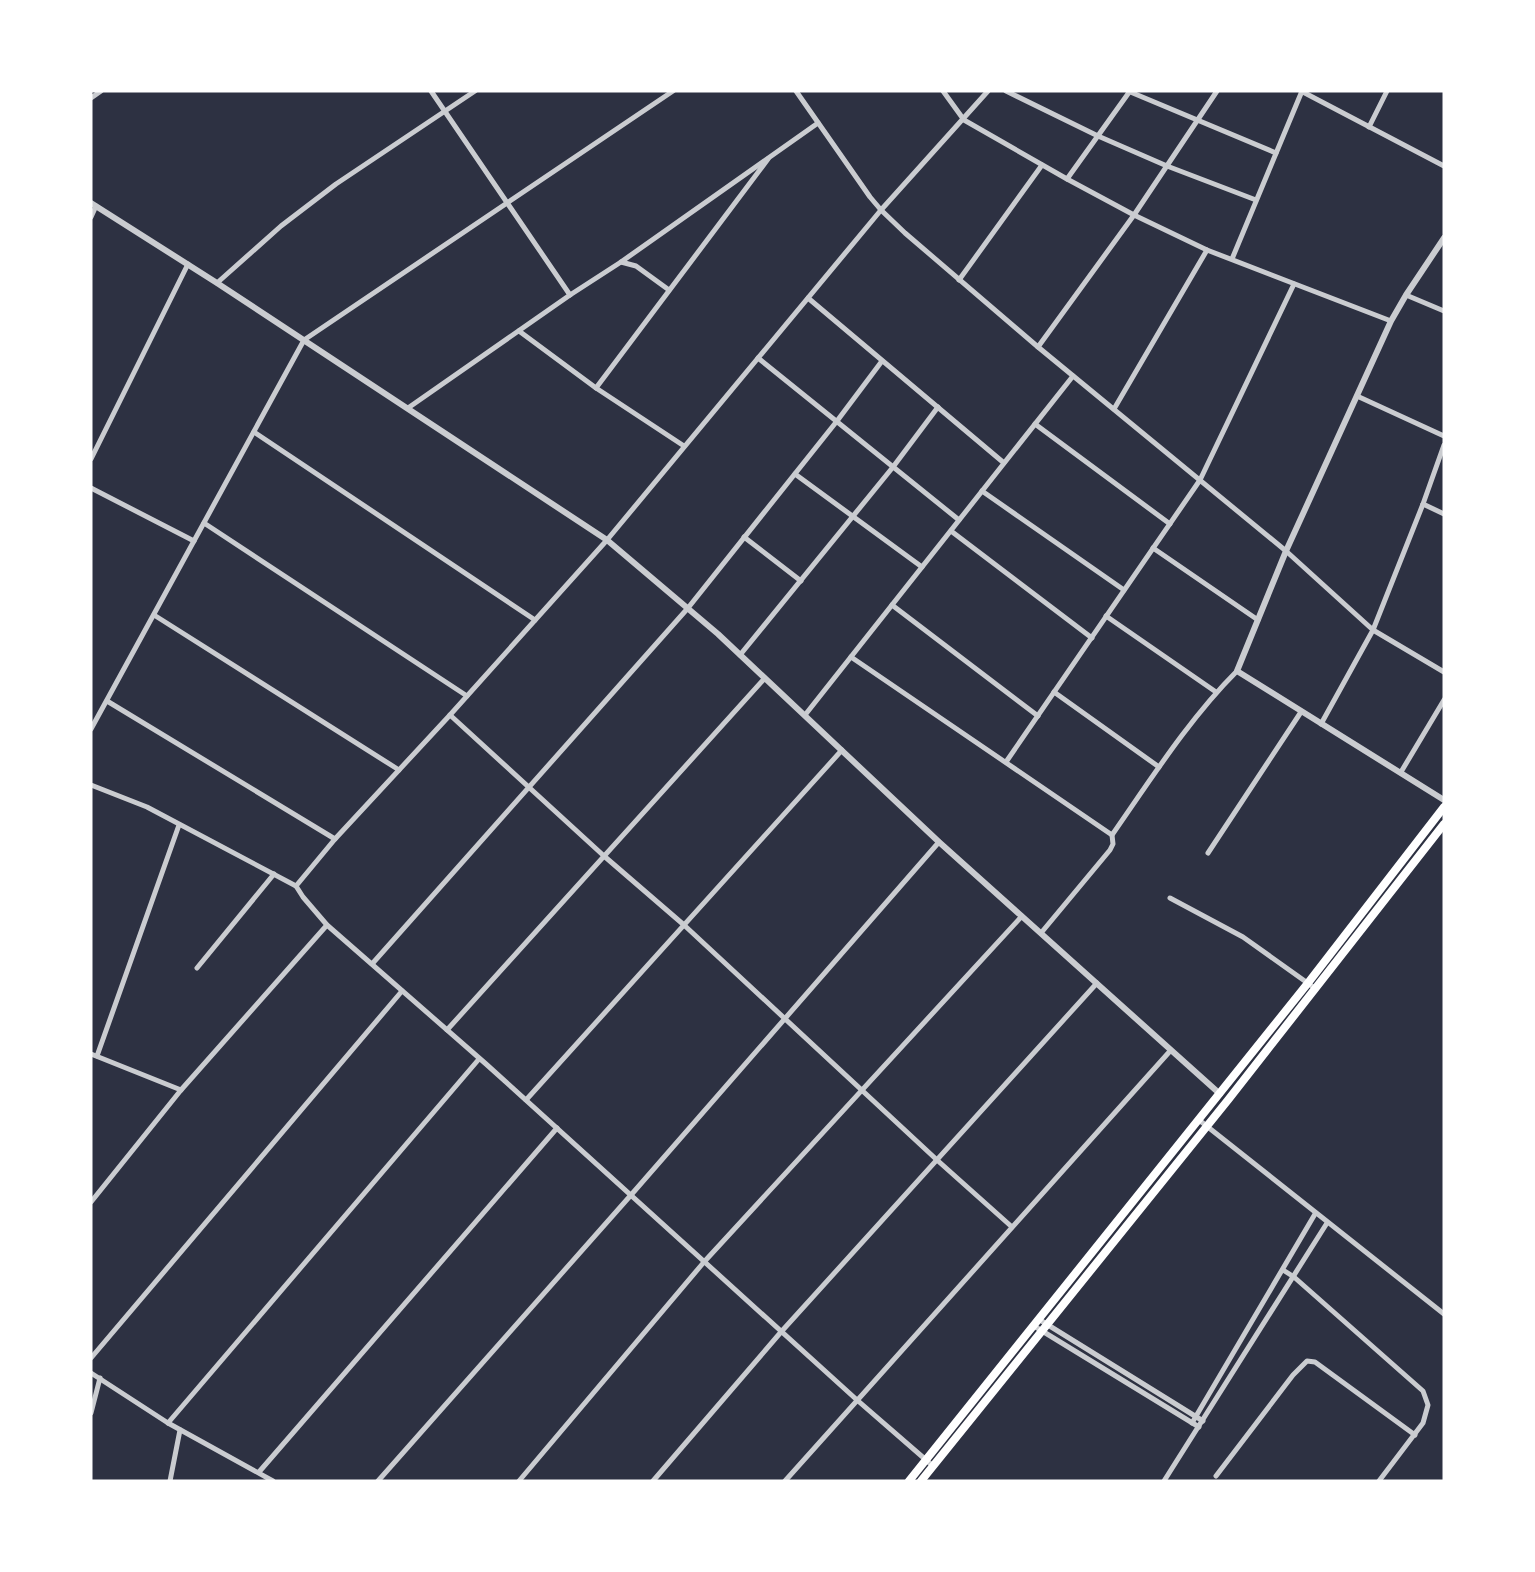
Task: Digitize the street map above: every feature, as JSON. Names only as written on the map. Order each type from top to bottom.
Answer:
[{"type":"main road","points":[[909,1481],[1220,1094],[1444,807]]},
{"type":"main road","points":[[921,1481],[1316,989],[1444,824]]},
{"type":"street","points":[[91,98],[101,91]]},
{"type":"street","points":[[431,91],[570,295]]},
{"type":"street","points":[[217,282],[281,226],[336,184],[475,91]]},
{"type":"street","points":[[91,729],[304,340],[673,91]]},
{"type":"street","points":[[796,91],[881,210],[905,233],[1038,347],[1286,551],[1373,630],[1444,672]]},
{"type":"street","points":[[943,91],[964,120],[1134,215],[1207,250],[1391,322]]},
{"type":"street","points":[[296,886],[336,839],[468,696],[607,540],[881,210],[964,120],[988,91]]},
{"type":"street","points":[[1006,91],[1098,136],[1167,166],[1256,200]]},
{"type":"street","points":[[1067,179],[1129,91],[1276,153]]},
{"type":"street","points":[[1038,347],[1134,215],[1217,91]]},
{"type":"street","points":[[1369,127],[1387,91]]},
{"type":"street","points":[[1232,259],[1302,92],[1444,166]]},
{"type":"street","points":[[408,408],[570,295],[621,262],[818,123]]},
{"type":"street","points":[[596,388],[772,155]]},
{"type":"street","points":[[959,280],[1042,165]]},
{"type":"street","points":[[91,217],[94,205],[217,282],[607,540],[688,608],[939,842],[1220,1094]]},
{"type":"street","points":[[1112,835],[1159,767],[1216,692],[1238,671],[1286,551],[1391,322],[1444,238]]},
{"type":"street","points":[[1114,409],[1207,250]]},
{"type":"street","points":[[621,262],[636,266],[669,290]]},
{"type":"street","points":[[91,459],[188,264]]},
{"type":"street","points":[[1006,762],[1200,480],[1294,284]]},
{"type":"street","points":[[1406,296],[1444,311]]},
{"type":"street","points":[[808,298],[1004,463]]},
{"type":"street","points":[[519,330],[596,388],[684,446]]},
{"type":"street","points":[[758,358],[959,520]]},
{"type":"street","points":[[372,964],[688,608],[882,361]]},
{"type":"street","points":[[805,716],[1073,376]]},
{"type":"street","points":[[1357,396],[1444,436]]},
{"type":"street","points":[[740,655],[894,467],[938,407]]},
{"type":"street","points":[[1035,424],[1170,524]]},
{"type":"street","points":[[254,432],[535,620]]},
{"type":"street","points":[[1321,724],[1373,630],[1423,504],[1444,445]]},
{"type":"street","points":[[795,474],[922,567]]},
{"type":"street","points":[[91,488],[194,541]]},
{"type":"street","points":[[982,491],[1124,590]]},
{"type":"street","points":[[1423,504],[1444,514]]},
{"type":"street","points":[[204,523],[468,696]]},
{"type":"street","points":[[951,531],[1092,638]]},
{"type":"street","points":[[744,537],[801,581]]},
{"type":"street","points":[[1153,548],[1258,620]]},
{"type":"street","points":[[892,605],[1038,716]]},
{"type":"street","points":[[154,615],[399,770]]},
{"type":"street","points":[[1106,616],[1216,692]]},
{"type":"street","points":[[851,657],[1112,835],[1114,844],[1110,850],[1041,933]]},
{"type":"street","points":[[1238,671],[1444,800]]},
{"type":"street","points":[[447,1030],[765,678]]},
{"type":"street","points":[[1054,692],[1159,767]]},
{"type":"street","points":[[1400,772],[1444,700]]},
{"type":"street","points":[[107,701],[336,839]]},
{"type":"street","points":[[1208,853],[1301,712]]},
{"type":"street","points":[[450,715],[604,856],[684,925],[937,1160],[1012,1227]]},
{"type":"street","points":[[526,1100],[842,750]]},
{"type":"street","points":[[92,786],[147,807],[296,886],[303,898],[327,925],[480,1058],[781,1332],[933,1466]]},
{"type":"street","points":[[179,825],[94,1055],[182,1090]]},
{"type":"street","points":[[378,1481],[631,1196],[939,842]]},
{"type":"street","points":[[197,968],[274,874]]},
{"type":"street","points":[[1170,898],[1243,937],[1316,989]]},
{"type":"street","points":[[518,1481],[704,1262],[1022,916]]},
{"type":"street","points":[[91,1202],[182,1090],[327,925]]},
{"type":"street","points":[[653,1481],[781,1332],[1096,983]]},
{"type":"street","points":[[91,1358],[402,991]]},
{"type":"street","points":[[785,1481],[1171,1050]]},
{"type":"street","points":[[168,1424],[480,1058]]},
{"type":"street","points":[[1198,1120],[1444,1314]]},
{"type":"street","points":[[259,1472],[557,1128]]},
{"type":"street","points":[[1192,1423],[1316,1214]]},
{"type":"street","points":[[1164,1481],[1327,1223]]},
{"type":"street","points":[[1283,1270],[1294,1277],[1423,1391],[1428,1405],[1423,1423],[1379,1481]]},
{"type":"street","points":[[1037,1323],[1199,1427]]},
{"type":"street","points":[[1045,1328],[1203,1420]]},
{"type":"street","points":[[1216,1476],[1293,1375],[1307,1361],[1315,1362],[1415,1435]]},
{"type":"street","points":[[91,1373],[168,1424],[273,1481]]},
{"type":"street","points":[[91,1413],[100,1378]]},
{"type":"street","points":[[170,1481],[180,1430]]}]
